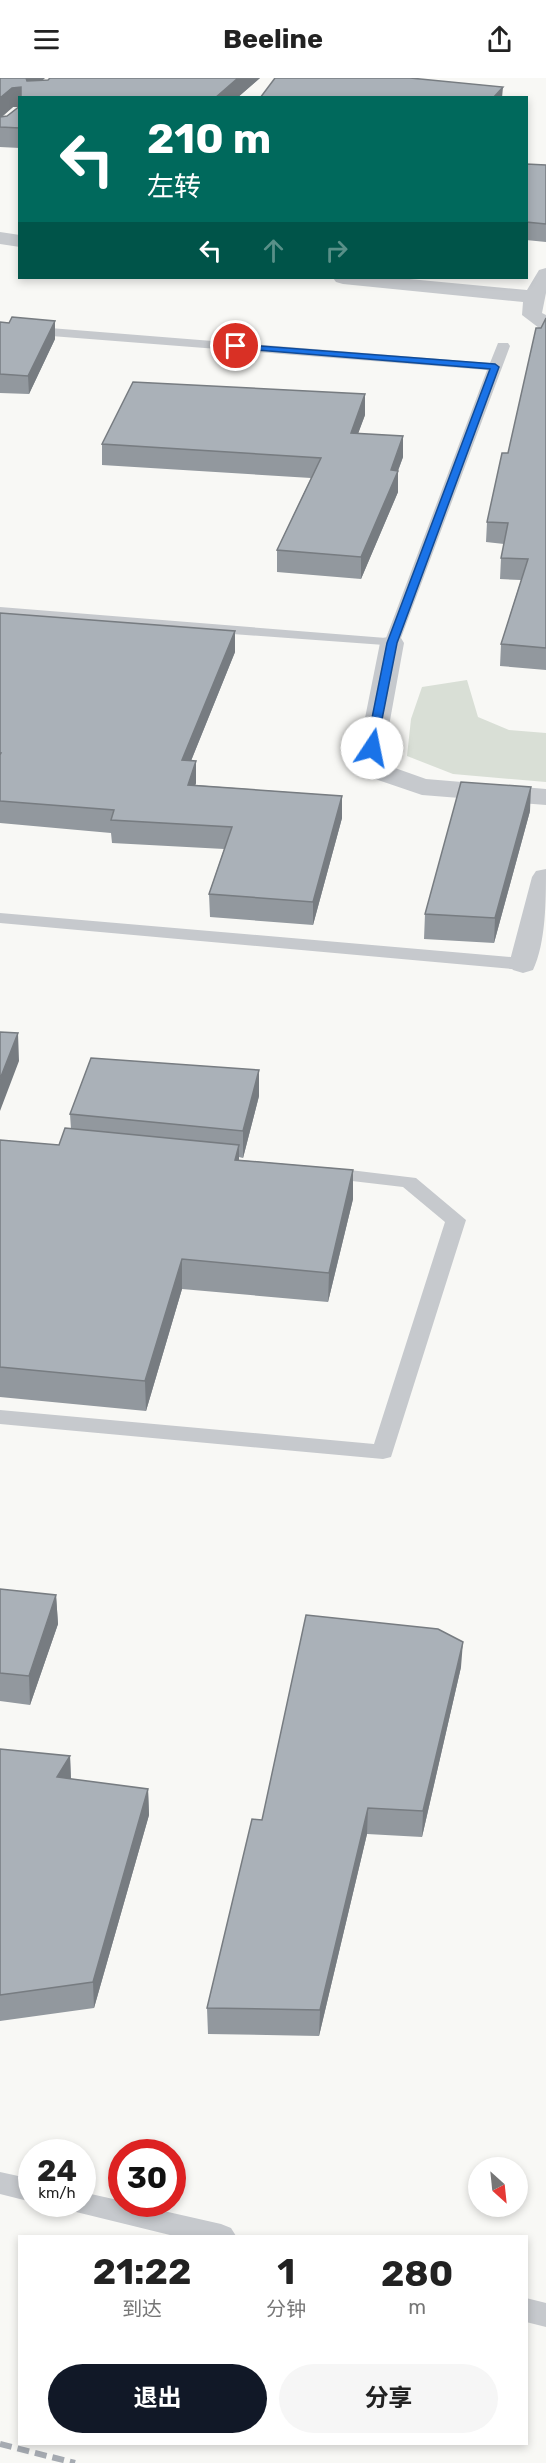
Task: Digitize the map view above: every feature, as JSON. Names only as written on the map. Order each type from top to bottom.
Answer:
[{"type":"street","points":[[0,238],[18,241]]},
{"type":"street","points":[[546,274],[534,297],[532,315],[546,324]]},
{"type":"street","points":[[354,279],[534,297]]},
{"type":"street","points":[[392,643],[372,748],[384,774],[422,787],[546,797]]},
{"type":"street","points":[[523,964],[546,877]]},
{"type":"lane","points":[[0,328],[495,367]]},
{"type":"lane","points":[[0,612],[392,643],[503,346]]},
{"type":"lane","points":[[0,918],[523,964]]},
{"type":"lane","points":[[0,1417],[383,1452],[456,1220],[409,1182],[304,1170]]},
{"type":"lane","points":[[0,2183],[18,2188]]},
{"type":"lane","points":[[96,2206],[217,2235]]},
{"type":"lane","points":[[528,2310],[546,2315]]},
{"type":"shaded area","points":[[467,680],[478,717],[509,730],[546,733],[546,782],[453,774],[407,756],[411,719],[422,687]]},
{"type":"building","points":[[0,78],[26,78],[27,81],[50,78],[238,78],[217,96],[21,96],[21,87],[12,88],[0,98]]},
{"type":"building","points":[[275,78],[410,78],[503,87],[495,96],[262,96]]},
{"type":"building","points":[[18,108],[18,128],[0,127],[0,117],[7,116]]},
{"type":"building","points":[[528,164],[546,165],[546,224],[528,222]]},
{"type":"building","points":[[12,317],[55,321],[28,376],[0,374],[0,322],[9,323]]},
{"type":"building","points":[[546,318],[546,648],[501,644],[528,559],[501,558],[508,523],[487,522],[502,453],[508,453],[536,328],[541,328]]},
{"type":"building","points":[[133,382],[365,394],[351,433],[403,436],[391,470],[398,471],[361,557],[277,550],[321,458],[102,444]]},
{"type":"building","points":[[0,613],[235,631],[182,760],[196,761],[188,785],[342,796],[313,902],[209,894],[232,827],[111,820],[114,810],[0,801]]},
{"type":"building","points":[[461,782],[531,787],[495,918],[425,914]]},
{"type":"building","points":[[0,1032],[18,1033],[0,1079]]},
{"type":"building","points":[[91,1058],[259,1070],[243,1131],[70,1114]]},
{"type":"building","points":[[65,1128],[239,1145],[235,1160],[353,1170],[329,1273],[182,1259],[145,1381],[0,1367],[0,1140],[59,1145]]},
{"type":"building","points":[[0,1589],[56,1595],[29,1676],[0,1673]]},
{"type":"building","points":[[306,1615],[438,1629],[463,1642],[423,1811],[368,1808],[320,2010],[207,2008],[252,1819],[262,1820]]},
{"type":"building","points":[[0,1749],[70,1756],[57,1777],[148,1789],[93,1982],[0,1995]]},
{"type":"railway","points":[[0,2444],[75,2463]]},
{"type":"route","points":[[236,346],[495,367],[392,643],[372,748]]}]
